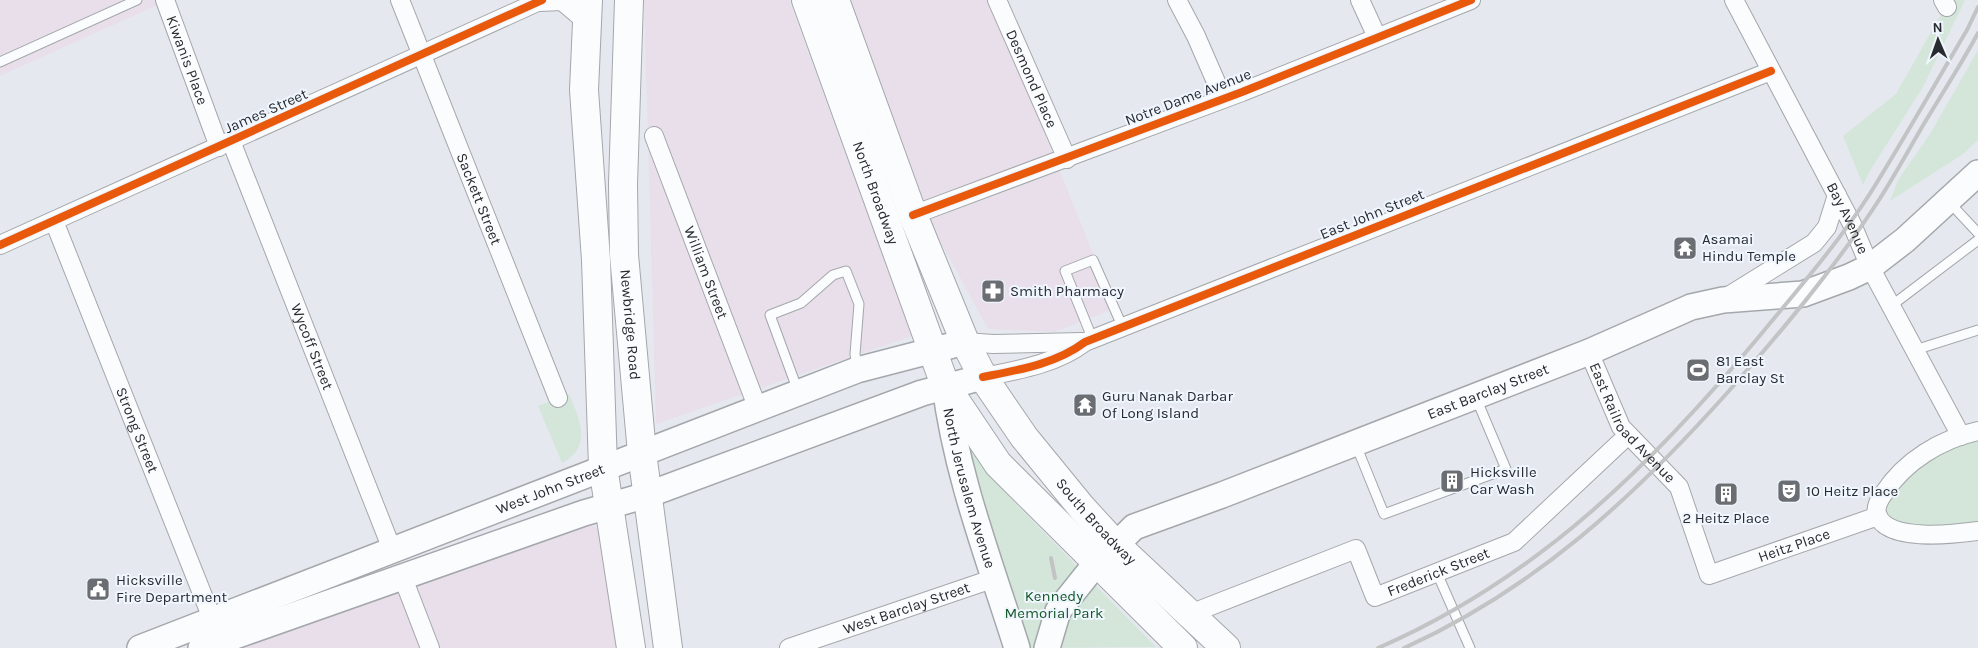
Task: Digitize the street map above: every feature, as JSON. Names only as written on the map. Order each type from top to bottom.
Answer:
[{"type":"main road","name":"North Broadway","points":[[828,4],[965,342],[983,377]]},
{"type":"main road","name":"North Broadway","points":[[828,4],[932,349],[945,385]]},
{"type":"main road","name":"Newbridge Road","points":[[625,7],[622,184],[624,254],[642,453],[668,648]]},
{"type":"main road","points":[[588,11],[584,90],[596,260],[604,467],[631,648]]},
{"type":"main road","name":"East Barclay Street","points":[[1047,648],[1058,612],[1107,554],[1134,527],[1589,352],[1691,307],[1723,300],[1803,294],[1870,267],[1905,240],[1978,173]]},
{"type":"main road","name":"West John Street","points":[[212,636],[392,552],[604,467],[857,370],[932,349],[965,342]]},
{"type":"main road","name":"West John Street","points":[[140,648],[212,636],[403,578],[514,537],[647,495],[945,385],[983,377]]},
{"type":"main road","name":"South Broadway","points":[[983,377],[1107,554],[1184,648]]},
{"type":"main road","name":"South Broadway","points":[[945,385],[998,464],[1107,554],[1190,614],[1226,648]]},
{"type":"main road","name":"North Jerusalem Avenue","points":[[945,385],[948,415],[961,470],[1017,648]]},
{"type":"street","name":"Kiwanis Place","points":[[165,0],[225,144]]},
{"type":"street","name":"Sackett Street","points":[[400,0],[558,398]]},
{"type":"street","name":"Desmond Place","points":[[997,0],[1067,159]]},
{"type":"street","points":[[1177,0],[1196,36],[1223,98]]},
{"type":"street","points":[[1360,0],[1377,37]]},
{"type":"street","name":"Notre Dame Avenue","points":[[913,215],[1067,159],[1471,0]]},
{"type":"street","name":"Bay Avenue","points":[[1734,0],[1837,194],[1870,267],[1891,306],[1915,350],[1970,434]]},
{"type":"street","name":"James Street","points":[[0,245],[541,1],[562,1],[588,11]]},
{"type":"street","name":"East John Street","points":[[983,377],[1027,368],[1073,351],[1089,341],[1771,71]]},
{"type":"street","name":"William Street","points":[[654,136],[758,409]]},
{"type":"street","name":"Wycoff Street","points":[[225,144],[392,552]]},
{"type":"street","points":[[1723,300],[1814,243],[1828,227],[1837,194]]},
{"type":"street","name":"Strong Street","points":[[54,221],[212,636]]},
{"type":"street","name":"East John Street","points":[[965,342],[1013,344],[1089,341]]},
{"type":"street","name":"East Railroad Avenue","points":[[1589,352],[1621,427],[1627,436],[1679,487],[1709,575]]},
{"type":"street","points":[[1970,434],[1919,456],[1895,476],[1880,498],[1877,509],[1878,516],[1895,529],[1914,534],[1939,535],[1978,531]]},
{"type":"street","name":"Frederick Street","points":[[1190,614],[1356,549],[1375,597],[1438,573],[1514,542],[1627,436]]},
{"type":"street","name":"Heitz Place","points":[[1709,575],[1878,516]]},
{"type":"street","points":[[403,578],[430,648]]},
{"type":"street","name":"West Barclay Street","points":[[789,648],[996,578]]},
{"type":"lane","points":[[0,62],[137,0]]},
{"type":"lane","points":[[1948,200],[1978,233]]},
{"type":"lane","points":[[1891,306],[1978,240]]},
{"type":"lane","points":[[1089,341],[1065,271],[1093,260],[1123,328]]},
{"type":"lane","points":[[798,394],[770,315],[802,303],[834,275],[846,271],[859,304],[855,354],[857,370]]},
{"type":"lane","points":[[1915,350],[1978,330]]},
{"type":"lane","points":[[1356,443],[1384,514],[1506,469],[1475,396]]},
{"type":"lane","points":[[1438,573],[1470,648]]},
{"type":"shaded area","points":[[0,0],[169,0],[0,76]]},
{"type":"shaded area","points":[[644,0],[789,0],[912,336],[656,424]]},
{"type":"shaded area","points":[[849,0],[991,0],[1115,308],[1055,332],[988,329],[934,230]]},
{"type":"shaded area","points":[[590,524],[601,530],[618,648],[237,648]]},
{"type":"green space","points":[[1947,0],[1965,0],[1923,87],[1871,169],[1863,185],[1843,136],[1896,94],[1943,11]]},
{"type":"green space","points":[[1978,50],[1978,140],[1963,154],[1890,201],[1898,180],[1930,134]]},
{"type":"green space","points":[[569,394],[580,423],[581,441],[578,449],[572,456],[562,463],[538,406]]},
{"type":"green space","name":"Kennedy Memorial Park","points":[[954,414],[994,477],[1017,505],[1156,647],[1022,648]]},
{"type":"green space","points":[[1978,434],[1978,529],[1938,533],[1886,521],[1884,499],[1920,459]]},
{"type":"railway","points":[[1378,648],[1436,620],[1490,588],[1541,553],[1589,514],[1635,472],[1678,428],[1762,333],[1846,229],[1895,152],[1967,30],[1978,7]]},
{"type":"railway","points":[[1404,648],[1452,624],[1497,598],[1539,569],[1580,538],[1618,504],[1692,431],[1767,347],[1843,252],[1883,193],[1978,33]]},
{"type":"railway","points":[[1051,558],[1055,578]]},
{"type":"cycle path","points":[[0,245],[542,0]]},
{"type":"cycle path","points":[[913,215],[1242,92],[1471,0]]},
{"type":"cycle path","points":[[983,377],[1023,369],[1062,356],[1085,342],[1771,71]]},
{"type":"place","name":"Asamai Hindu Temple","points":[[1685,248]]},
{"type":"place","name":"Smith Pharmacy","points":[[993,291]]},
{"type":"place","name":"81 East Barclay St","points":[[1698,370]]},
{"type":"place","name":"Guru Nanak Darbar Of Long Island","points":[[1085,405]]},
{"type":"place","name":"Hicksville Car Wash","points":[[1452,481]]},
{"type":"place","name":"10 Heitz Place","points":[[1789,491]]},
{"type":"place","name":"2 Heitz Place","points":[[1726,494]]},
{"type":"place","name":"Hicksville Fire Department","points":[[98,589]]}]
